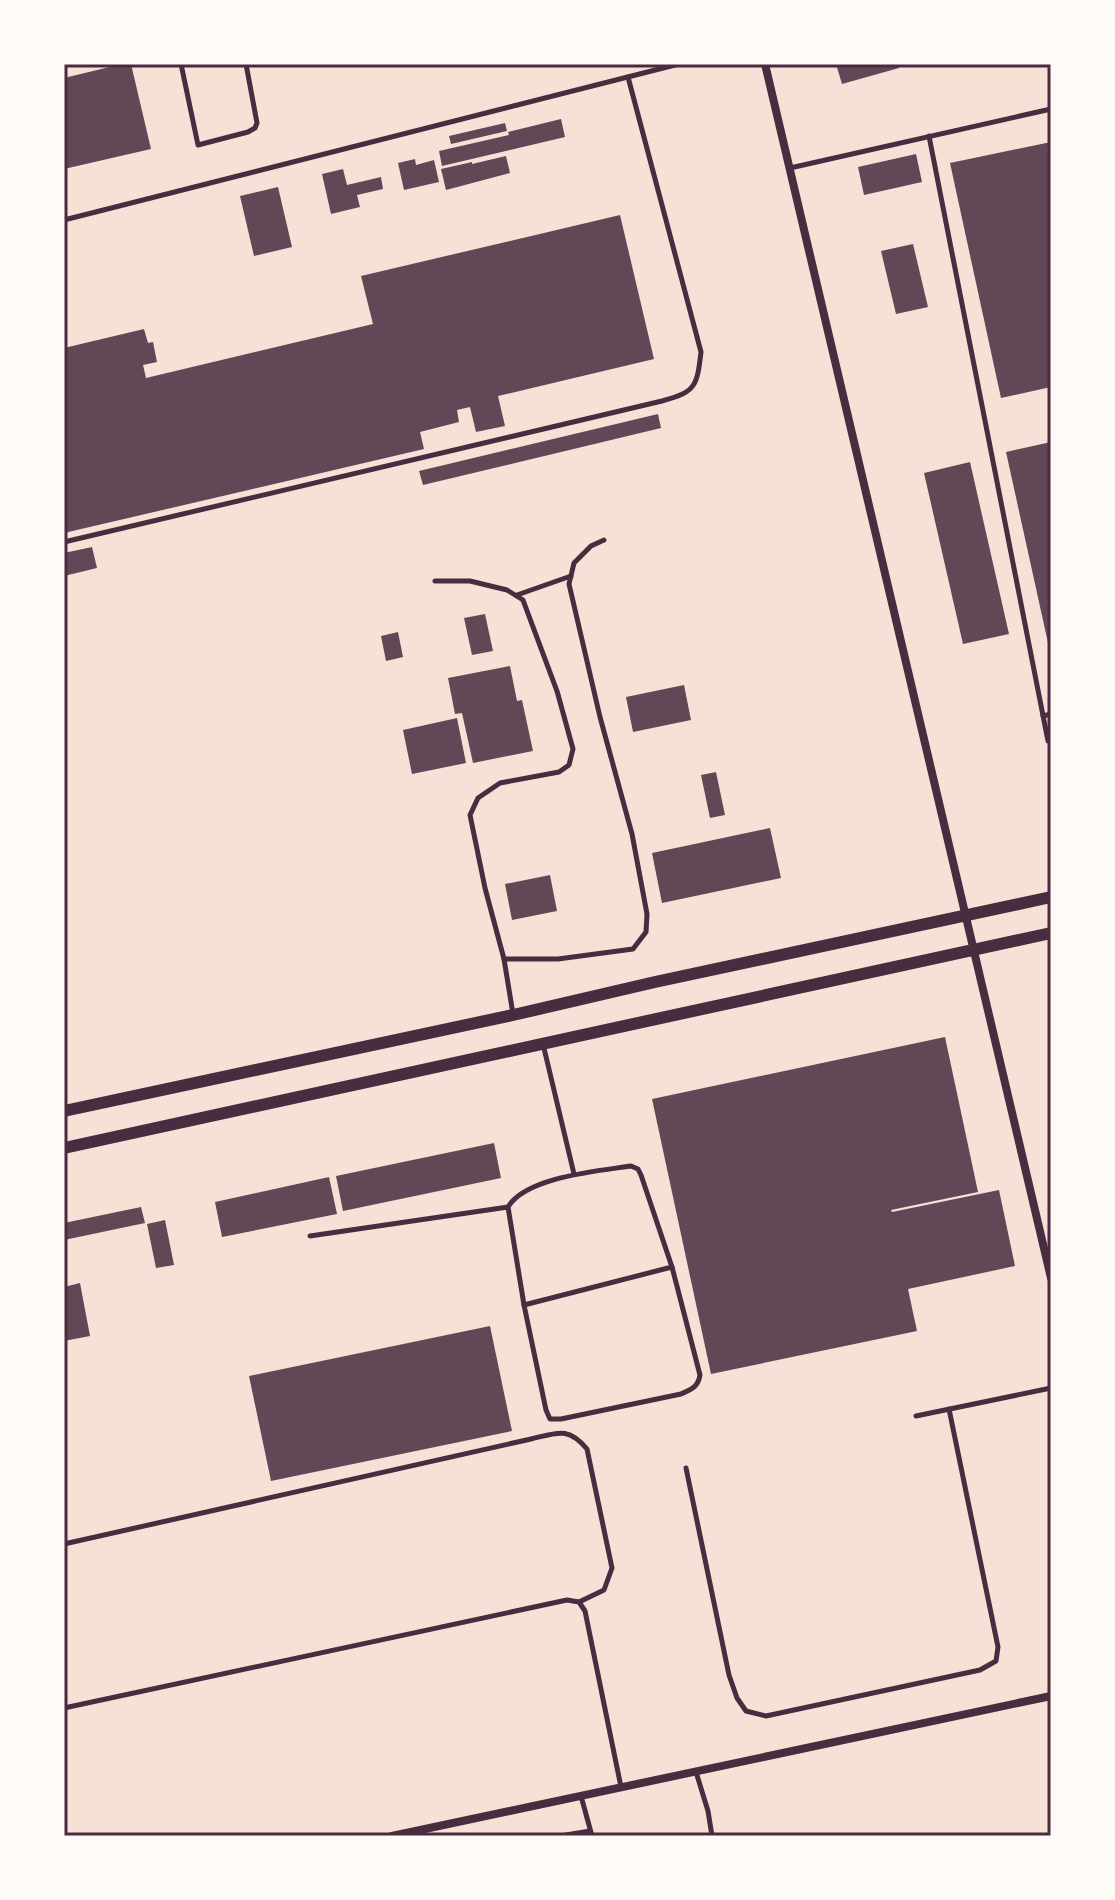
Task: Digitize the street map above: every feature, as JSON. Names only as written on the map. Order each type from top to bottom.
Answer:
[{"type":"street","points":[[765,64],[1051,1278]]},
{"type":"street","points":[[64,1111],[1051,897]]},
{"type":"street","points":[[64,1148],[1051,933]]},
{"type":"street","points":[[392,1836],[1051,1696]]},
{"type":"lane","points":[[181,64],[198,145],[255,128],[257,123],[246,64]]},
{"type":"lane","points":[[64,220],[679,64]]},
{"type":"lane","points":[[64,542],[662,401],[689,391],[696,382],[701,352],[628,77]]},
{"type":"lane","points":[[790,168],[1051,109]]},
{"type":"lane","points":[[929,136],[1048,741]]},
{"type":"lane","points":[[504,959],[558,959],[633,949],[646,932],[647,914],[632,834],[569,584],[574,563],[591,546],[604,540]]},
{"type":"lane","points":[[516,596],[571,576]]},
{"type":"lane","points":[[435,581],[470,581],[507,590],[523,600],[557,691],[573,749],[569,765],[559,772],[500,783],[478,798],[470,815],[504,959],[513,1015]]},
{"type":"lane","points":[[1043,716],[1051,714]]},
{"type":"lane","points":[[543,1043],[574,1174]]},
{"type":"lane","points":[[631,1166],[638,1169],[672,1267],[700,1375],[698,1384],[681,1394],[550,1419],[524,1305],[508,1207],[513,1198],[523,1191],[574,1174],[631,1166]]},
{"type":"lane","points":[[310,1236],[508,1207]]},
{"type":"lane","points":[[524,1305],[672,1267]]},
{"type":"lane","points":[[916,1416],[1051,1388]]},
{"type":"lane","points":[[686,1468],[729,1675],[737,1698],[746,1711],[766,1716],[980,1670],[996,1661],[998,1647],[949,1409]]},
{"type":"lane","points":[[64,1544],[558,1433],[577,1436],[587,1449],[612,1568],[604,1590],[579,1602],[567,1600],[64,1708]]},
{"type":"lane","points":[[579,1602],[585,1611],[621,1787]]},
{"type":"lane","points":[[696,1771],[712,1836]]},
{"type":"lane","points":[[560,1836],[591,1833],[581,1796]]},
{"type":"building","points":[[131,64],[151,149],[64,169],[64,78]]},
{"type":"building","points":[[836,64],[898,64],[899,68],[842,84]]},
{"type":"building","points":[[561,119],[565,137],[442,166],[439,151]]},
{"type":"building","points":[[505,123],[507,131],[451,144],[449,136]]},
{"type":"building","points":[[1051,142],[1051,387],[1001,398],[950,163]]},
{"type":"building","points":[[916,154],[922,182],[864,195],[858,167]]},
{"type":"building","points":[[506,156],[510,173],[446,190],[441,169]]},
{"type":"building","points":[[415,159],[416,165],[434,160],[439,182],[404,190],[398,163]]},
{"type":"building","points":[[343,169],[347,185],[381,177],[383,189],[357,195],[360,207],[331,214],[322,174]]},
{"type":"building","points":[[278,187],[292,247],[254,256],[240,196]]},
{"type":"building","points":[[620,215],[654,359],[498,396],[505,426],[476,432],[470,407],[457,410],[459,422],[420,432],[424,449],[64,533],[64,348],[144,329],[148,343],[153,342],[157,362],[143,365],[146,378],[373,324],[361,276]]},
{"type":"building","points":[[913,244],[928,307],[896,314],[881,251]]},
{"type":"building","points":[[658,414],[661,428],[423,485],[419,471]]},
{"type":"building","points":[[1051,442],[1051,652],[1050,652],[1006,452]]},
{"type":"building","points":[[970,462],[1009,634],[963,644],[924,473]]},
{"type":"building","points":[[92,547],[97,568],[64,576],[64,553]]},
{"type":"building","points":[[485,614],[493,651],[472,655],[464,618]]},
{"type":"building","points":[[398,632],[403,657],[386,661],[381,636]]},
{"type":"building","points":[[510,666],[517,701],[522,700],[533,751],[473,763],[462,713],[455,714],[448,678]]},
{"type":"building","points":[[684,685],[691,720],[633,732],[626,697]]},
{"type":"building","points":[[457,718],[466,763],[412,774],[403,730]]},
{"type":"building","points":[[716,772],[725,815],[710,818],[701,775]]},
{"type":"building","points":[[770,828],[781,878],[662,903],[652,853]]},
{"type":"building","points":[[550,875],[557,911],[512,920],[505,884]]},
{"type":"building","points":[[945,1037],[978,1192],[891,1210],[999,1190],[1015,1266],[908,1289],[917,1331],[711,1374],[652,1099]]},
{"type":"building","points":[[494,1143],[501,1178],[343,1211],[336,1176]]},
{"type":"building","points":[[329,1177],[337,1214],[222,1237],[215,1202]]},
{"type":"building","points":[[141,1207],[145,1223],[64,1240],[64,1223]]},
{"type":"building","points":[[165,1220],[174,1265],[156,1268],[147,1224]]},
{"type":"building","points":[[80,1283],[90,1336],[64,1341],[64,1287]]},
{"type":"building","points":[[490,1326],[512,1431],[271,1481],[249,1376]]}]
